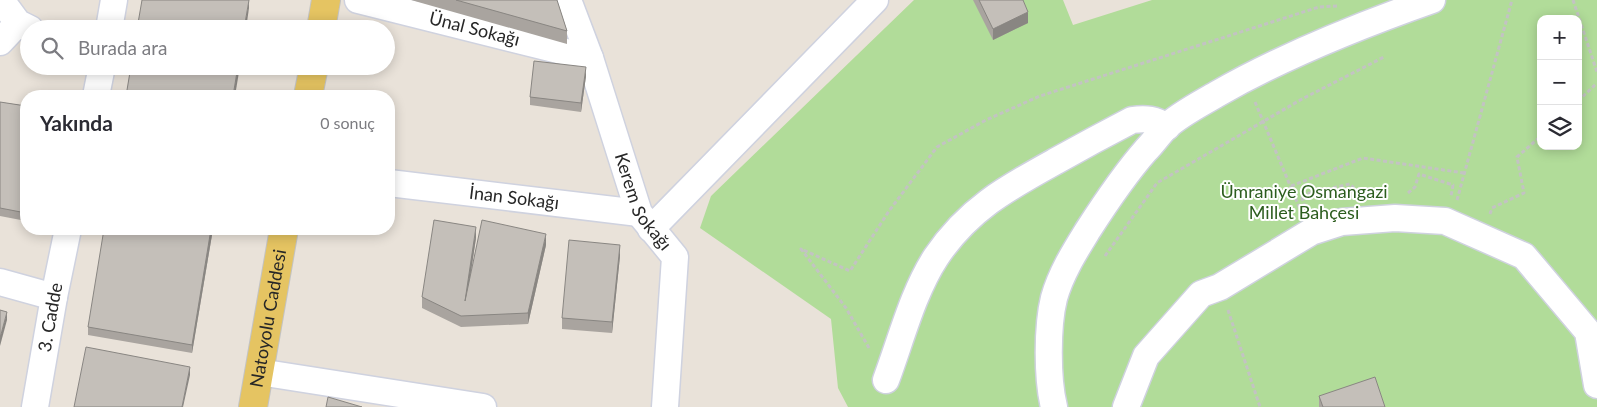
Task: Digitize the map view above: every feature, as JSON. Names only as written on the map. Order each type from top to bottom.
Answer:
[{"type":"main road","points":[[323,20],[326,0]]},
{"type":"main road","points":[[309,90],[312,75]]},
{"type":"main road","name":"Natoyolu Caddesi","points":[[253,407],[283,235]]},
{"type":"street","points":[[1,0],[20,21]]},
{"type":"street","points":[[111,20],[114,0]]},
{"type":"street","name":"Ünal Sokağı","points":[[358,0],[590,58]]},
{"type":"street","name":"Kerem Sokağı","points":[[568,0],[590,58],[645,221],[675,257],[665,407]]},
{"type":"street","points":[[645,221],[875,0]]},
{"type":"street","points":[[1054,407],[1049,366],[1050,330],[1054,298],[1057,290],[1070,260],[1109,197],[1135,163],[1167,127],[1202,103],[1245,78],[1339,35],[1432,0]]},
{"type":"street","points":[[0,42],[20,29]]},
{"type":"street","points":[[97,90],[100,75]]},
{"type":"street","points":[[886,380],[920,286],[936,257],[960,226],[986,202],[1009,186],[1132,120],[1146,118],[1156,120],[1167,127]]},
{"type":"street","name":"İnan Sokağı","points":[[395,184],[645,221]]},
{"type":"street","points":[[1126,407],[1146,356],[1202,294],[1220,286],[1311,232],[1342,222],[1395,218],[1446,221],[1524,256],[1588,332],[1597,385]]},
{"type":"street","name":"3. Cadde","points":[[35,407],[67,235]]},
{"type":"street","points":[[0,282],[54,297]]},
{"type":"street","points":[[259,372],[483,407]]},
{"type":"path","points":[[1245,78],[1290,186],[1363,158],[1464,174],[1512,0]]},
{"type":"path","points":[[1573,0],[1597,72]]},
{"type":"path","points":[[1100,264],[1157,183],[1302,99],[1384,57]]},
{"type":"path","points":[[1582,97],[1597,83]]},
{"type":"path","points":[[1480,237],[1492,208],[1524,192],[1518,157],[1537,140]]},
{"type":"path","points":[[1220,286],[1260,407]]},
{"type":"green space","name":"Ümraniye Osmangazi Millet Bahçesi","points":[[914,0],[1063,0],[1073,25],[1152,0],[1597,0],[1597,407],[848,407],[838,388],[831,319],[700,228],[711,196]]},
{"type":"building","points":[[142,0],[249,0],[246,20],[139,20]]},
{"type":"building","points":[[456,0],[557,0],[567,31]]},
{"type":"building","points":[[979,0],[1023,0],[1028,12],[993,29]]},
{"type":"building","points":[[534,61],[586,67],[581,103],[530,97]]},
{"type":"building","points":[[130,75],[236,75],[234,90],[127,90]]},
{"type":"building","points":[[0,102],[20,105],[20,212],[0,208]]},
{"type":"building","points":[[434,220],[476,227],[465,301],[482,220],[546,234],[528,313],[461,316],[422,297]]},
{"type":"building","points":[[103,235],[210,235],[192,345],[88,327]]},
{"type":"building","points":[[569,240],[620,245],[612,322],[562,318]]},
{"type":"building","points":[[0,310],[7,312],[0,338]]},
{"type":"building","points":[[86,347],[190,367],[182,407],[74,407]]},
{"type":"building","points":[[1375,377],[1385,407],[1323,407],[1319,396]]},
{"type":"building","points":[[328,397],[362,407],[326,407]]}]
